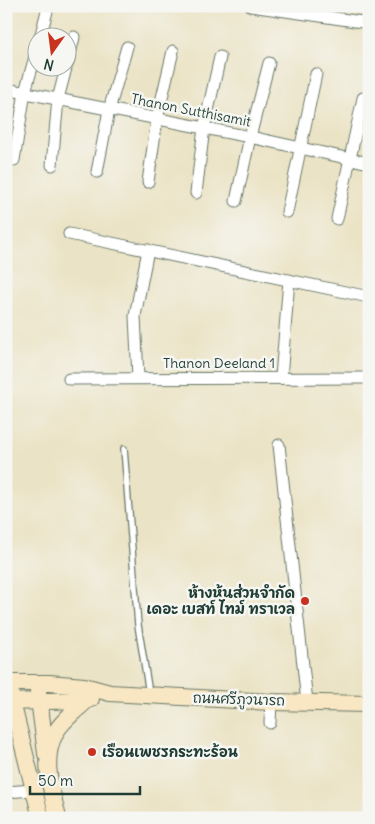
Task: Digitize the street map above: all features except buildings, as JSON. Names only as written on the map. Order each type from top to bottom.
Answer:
[{"type":"main road","name":"ถนนศรีภูวนารถ","points":[[8,683],[84,686],[110,693],[271,702],[369,704]]},
{"type":"main road","points":[[8,683],[9,702],[41,818]]},
{"type":"main road","points":[[37,683],[48,768],[58,818]]},
{"type":"main road","name":"ถนนศรีภูวนารถ","points":[[9,702],[87,700],[110,693]]},
{"type":"main road","points":[[48,768],[50,748],[55,733],[87,700]]},
{"type":"main road","points":[[6,726],[18,747],[31,782]]},
{"type":"street","points":[[251,6],[369,23]]},
{"type":"street","points":[[43,28],[47,11]]},
{"type":"street","points":[[97,172],[109,110],[127,47]]},
{"type":"street","points":[[148,182],[157,118],[173,51]]},
{"type":"street","points":[[196,193],[204,128],[220,57]]},
{"type":"street","points":[[236,201],[269,64]]},
{"type":"street","points":[[287,212],[316,74]]},
{"type":"street","points":[[14,160],[29,78]]},
{"type":"street","points":[[52,165],[58,99],[63,78]]},
{"type":"street","name":"Thanon Sutthisamit","points":[[6,89],[157,118],[369,163]]},
{"type":"street","points":[[337,219],[363,98]]},
{"type":"street","points":[[69,234],[369,297]]},
{"type":"street","points":[[138,378],[135,316],[148,250]]},
{"type":"street","points":[[281,378],[289,280]]},
{"type":"street","name":"Thanon Deeland 1","points":[[69,379],[369,378]]},
{"type":"street","points":[[278,445],[307,702]]},
{"type":"street","points":[[270,723],[271,702]]},
{"type":"street","points":[[6,792],[31,782]]},
{"type":"lane","points":[[124,449],[138,625],[149,695]]},
{"type":"place","name":"ห้างหุ้นส่วนจำกัด เดอะ เบสท์ ไทม์ ทราเวล","points":[[305,601]]},
{"type":"place","name":"เรือนเพชรกระทะร้อน","points":[[92,752]]}]
